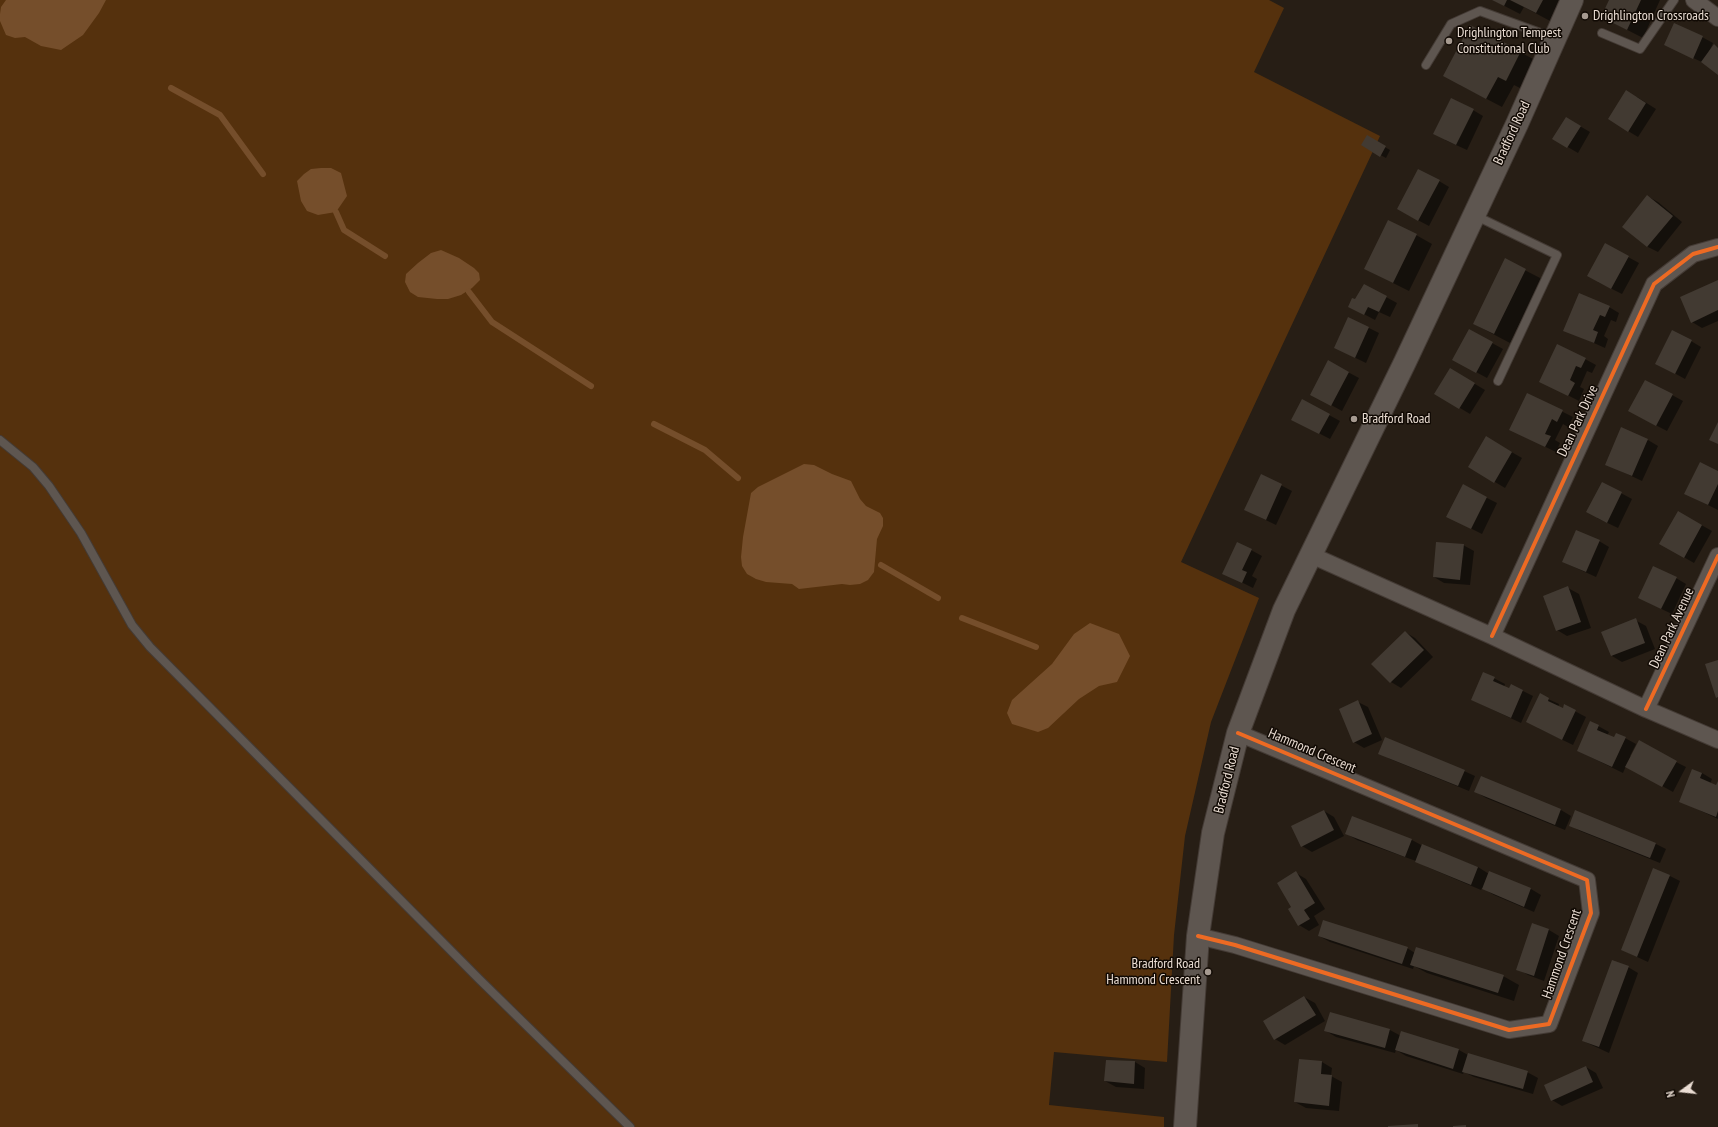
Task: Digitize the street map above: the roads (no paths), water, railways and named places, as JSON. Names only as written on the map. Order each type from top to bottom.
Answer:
[{"type":"main road","name":"Bradford Road","points":[[1185,1127],[1198,936],[1213,833],[1238,733],[1284,610],[1405,362],[1517,124],[1572,0]]},
{"type":"street","points":[[1694,0],[1718,18]]},
{"type":"street","name":"Dean Park Drive","points":[[1492,636],[1654,284],[1693,254],[1718,247]]},
{"type":"street","points":[[1311,555],[1492,636],[1646,709],[1718,740]]},
{"type":"street","name":"Dean Park Avenue","points":[[1646,709],[1718,556]]},
{"type":"street","name":"Hammond Crescent","points":[[1198,936],[1234,945],[1509,1030],[1549,1024],[1591,913],[1587,880],[1238,733]]},
{"type":"lane","points":[[1602,33],[1640,48],[1674,0]]},
{"type":"lane","points":[[1426,65],[1451,24],[1480,11],[1554,38]]},
{"type":"lane","points":[[1473,215],[1557,255],[1498,381]]},
{"type":"lane","points":[[0,440],[33,467],[49,486],[81,533],[132,625],[150,647],[473,974],[630,1127]]},
{"type":"waterway","points":[[171,88],[220,115],[263,174]]},
{"type":"waterway","points":[[336,212],[344,230],[385,256]]},
{"type":"waterway","points":[[469,292],[492,322],[591,386]]},
{"type":"waterway","points":[[654,424],[705,450],[738,478]]},
{"type":"waterway","points":[[881,565],[938,598]]},
{"type":"waterway","points":[[962,618],[1036,647]]},
{"type":"place","name":"Drighlington Crossroads","points":[[1585,16]]},
{"type":"place","name":"Drighlington Tempest Constitutional Club","points":[[1449,41]]},
{"type":"place","name":"Bradford Road","points":[[1354,419]]},
{"type":"place","name":"Bradford Road Hammond Crescent","points":[[1208,972]]}]
